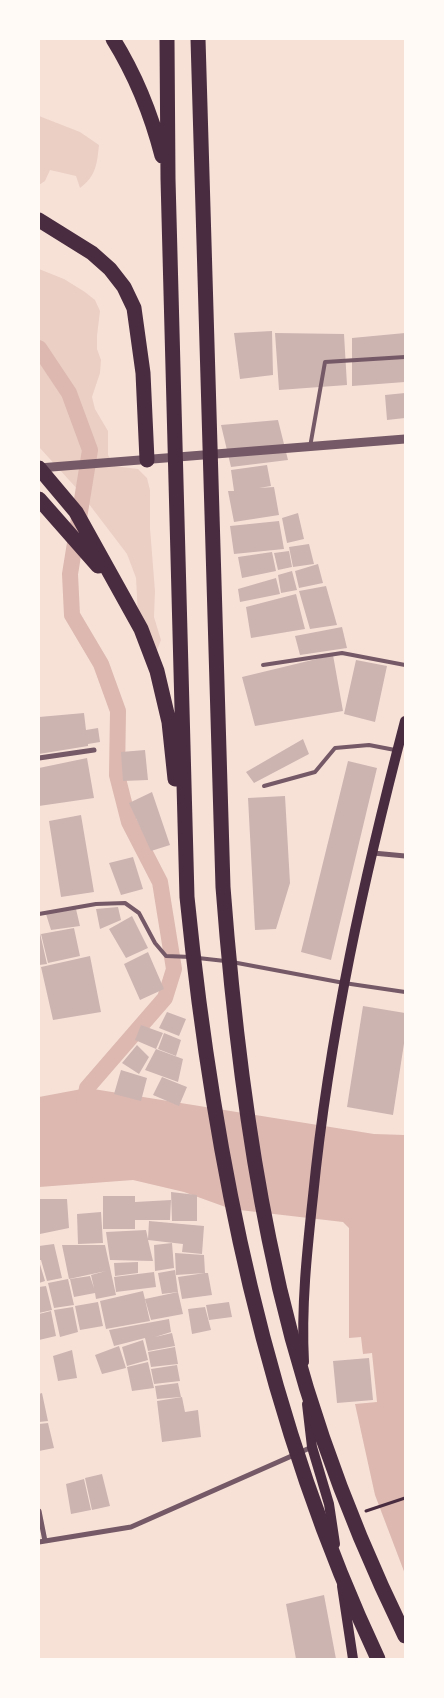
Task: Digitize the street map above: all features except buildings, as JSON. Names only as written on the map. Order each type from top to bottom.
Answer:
[{"type":"highway","points":[[113,39],[130,67],[147,104],[168,179]]},
{"type":"highway","points":[[167,39],[168,179],[187,897]]},
{"type":"highway","points":[[198,39],[223,887],[231,996],[242,1081],[269,1241],[288,1320],[343,1494],[378,1579],[405,1636]]},
{"type":"highway","points":[[39,220],[92,253],[110,268],[124,286],[134,308],[143,373],[147,460]]},
{"type":"highway","points":[[39,468],[76,512],[141,629],[152,658],[169,722],[196,989],[209,1078],[244,1258],[287,1424],[315,1510],[349,1598],[378,1659]]},
{"type":"highway","points":[[39,499],[118,590]]},
{"type":"main road","points":[[353,1659],[329,1504],[312,1447],[305,1392],[303,1343],[308,1247],[321,1112],[344,983],[405,721]]},
{"type":"street","points":[[39,468],[405,439]]},
{"type":"street","points":[[39,758],[94,750]]},
{"type":"street","points":[[373,853],[405,856]]},
{"type":"street","points":[[39,1542],[131,1527],[312,1447]]},
{"type":"street","points":[[39,1512],[45,1540]]},
{"type":"lane","points":[[310,447],[325,362],[405,357]]},
{"type":"lane","points":[[263,665],[342,653],[405,665]]},
{"type":"lane","points":[[264,786],[315,772],[336,748],[369,745],[398,750]]},
{"type":"lane","points":[[39,914],[96,904],[125,903],[139,913],[155,943],[166,956],[248,963],[344,983],[405,992]]},
{"type":"path","points":[[366,1512],[405,1498]]},
{"type":"shaded area","points":[[39,116],[80,132],[99,145],[93,174],[80,188],[76,176],[50,170],[45,181],[39,185]]},
{"type":"shaded area","points":[[39,269],[64,279],[85,292],[95,300],[100,311],[97,349],[101,360],[100,373],[92,397],[95,409],[108,431],[108,455],[114,466],[138,469],[147,478],[150,490],[150,528],[155,591],[154,617],[161,640],[156,653],[138,617],[136,578],[127,554],[79,491],[39,447]]},
{"type":"shaded area","points":[[87,1088],[374,1134],[405,1135],[405,1574],[375,1495],[355,1404],[377,1402],[372,1353],[363,1354],[361,1337],[349,1338],[349,1228],[343,1222],[231,1209],[184,1192],[133,1180],[39,1187],[39,1097]]},
{"type":"waterway","points":[[39,348],[69,393],[90,450],[70,574],[72,615],[101,664],[118,711],[117,775],[129,822],[160,882],[174,969],[165,998],[87,1088],[83,1110]]}]
